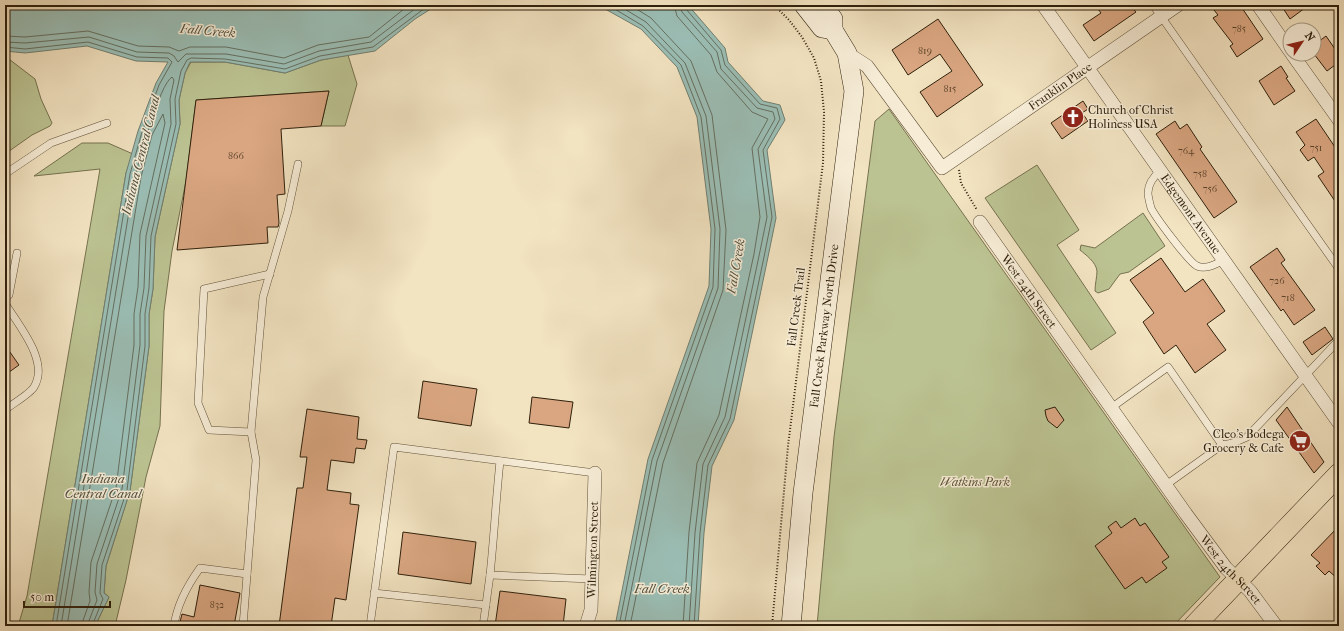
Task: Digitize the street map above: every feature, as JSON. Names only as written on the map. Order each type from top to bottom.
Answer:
[{"type":"main road","points":[[1194,626],[1339,474]]},
{"type":"street","points":[[804,5],[822,28],[833,30],[833,19],[823,5]]},
{"type":"street","name":"Edgemont Avenue","points":[[1043,5],[1161,169],[1339,423]]},
{"type":"street","name":"Franklin Place","points":[[847,53],[867,66],[942,168],[1178,5]]},
{"type":"street","points":[[1258,5],[1282,40]]},
{"type":"street","name":"Fall Creek Parkway North Drive","points":[[791,626],[804,493],[854,91],[847,53],[833,30]]},
{"type":"street","points":[[1298,62],[1339,120]]},
{"type":"street","name":"West 24th Street","points":[[980,222],[1186,514],[1226,568],[1250,591],[1276,626]]},
{"type":"street","name":"Wilmington Street","points":[[586,626],[591,610],[595,473]]},
{"type":"lane","points":[[1153,5],[1339,269]]},
{"type":"lane","points":[[5,174],[50,143],[107,123]]},
{"type":"lane","points":[[243,626],[256,460],[251,432],[263,297],[288,212],[298,164]]},
{"type":"lane","points":[[1161,169],[1153,177],[1148,193],[1152,208],[1189,260],[1198,266],[1204,267],[1215,265],[1224,260]]},
{"type":"lane","points":[[5,299],[9,295],[17,253]]},
{"type":"lane","points":[[251,432],[209,430],[198,403],[204,289],[270,274]]},
{"type":"lane","points":[[5,303],[37,354],[39,374],[34,388],[5,410]]},
{"type":"lane","points":[[1166,485],[1222,444],[1233,443],[1247,437],[1339,340]]},
{"type":"lane","points":[[1111,408],[1168,367],[1222,444]]},
{"type":"lane","points":[[370,626],[394,447],[595,473]]},
{"type":"lane","points":[[484,626],[494,541],[495,504],[500,461]]},
{"type":"lane","points":[[174,626],[176,614],[186,588],[200,568],[247,574]]},
{"type":"lane","points":[[490,575],[592,579]]},
{"type":"lane","points":[[374,593],[486,605]]},
{"type":"path","name":"Fall Creek Trail","points":[[772,626],[788,446],[824,163],[824,112],[821,81],[814,58],[802,37],[789,20],[774,5]]},
{"type":"path","points":[[960,155],[965,162],[959,171],[961,183],[974,201],[982,220],[980,222]]},
{"type":"green space","points":[[348,55],[357,84],[345,126],[321,126],[329,91],[196,100],[186,181],[172,251],[164,311],[160,426],[146,477],[126,580],[115,626],[95,626],[109,597],[104,593],[106,566],[130,491],[149,346],[149,314],[153,289],[155,237],[180,124],[179,100],[185,73],[191,62],[225,62],[285,73],[321,60]]},
{"type":"green space","points":[[5,56],[35,79],[41,99],[52,123],[50,126],[32,135],[5,154]]},
{"type":"green space","name":"Watkins Park","points":[[889,109],[1220,577],[1173,626],[817,626],[834,437],[875,121]]},
{"type":"green space","points":[[82,143],[108,143],[133,154],[126,173],[52,626],[18,626],[27,596],[100,169],[34,176]]},
{"type":"green space","points":[[1037,165],[1079,230],[1057,245],[1116,333],[1091,350],[985,198]]},
{"type":"green space","points":[[1143,213],[1165,246],[1129,272],[1120,274],[1109,289],[1098,293],[1095,291],[1097,271],[1095,265],[1080,250],[1081,245],[1095,248]]},
{"type":"water","name":"Indiana Central Canal","points":[[5,5],[437,5],[415,19],[375,51],[321,60],[285,73],[225,62],[190,62],[185,73],[179,100],[180,124],[155,237],[153,289],[149,314],[149,346],[130,491],[106,566],[104,593],[109,597],[95,626],[52,626],[126,173],[138,131],[156,83],[168,62],[136,61],[87,46],[25,53],[5,51]]},
{"type":"water","name":"Fall Creek","points":[[598,5],[688,5],[725,48],[728,62],[763,101],[780,105],[785,120],[767,150],[776,218],[734,420],[712,466],[704,533],[698,626],[615,626],[648,459],[709,286],[711,229],[697,117],[677,67],[641,29]]},
{"type":"building","points":[[1095,5],[1130,5],[1136,12],[1094,41],[1083,25],[1101,13]]},
{"type":"building","points":[[1210,5],[1240,5],[1263,39],[1237,57],[1230,46],[1233,44],[1213,18],[1218,15]]},
{"type":"building","points":[[1281,5],[1309,5],[1290,19]]},
{"type":"building","points":[[938,19],[983,85],[937,117],[920,92],[952,71],[940,54],[908,75],[892,50]]},
{"type":"building","points":[[1326,36],[1335,49],[1339,46],[1339,62],[1327,71],[1320,62],[1322,62],[1322,39]]},
{"type":"building","points":[[1281,66],[1288,77],[1286,78],[1295,91],[1274,105],[1259,81]]},
{"type":"building","points":[[329,91],[321,126],[281,129],[285,194],[277,195],[279,223],[278,227],[267,227],[268,243],[177,250],[196,100]]},
{"type":"building","name":"Church of Christ Holiness USA","points":[[1083,101],[1088,109],[1082,113],[1088,121],[1062,139],[1051,123]]},
{"type":"building","points":[[1316,119],[1339,153],[1339,207],[1318,176],[1324,172],[1314,157],[1308,161],[1300,150],[1305,145],[1296,132]]},
{"type":"building","points":[[1175,121],[1180,129],[1187,124],[1202,147],[1200,149],[1237,202],[1214,218],[1156,134]]},
{"type":"building","points":[[1277,248],[1285,260],[1281,263],[1315,310],[1294,325],[1283,309],[1281,311],[1250,267]]},
{"type":"building","points":[[1161,258],[1185,292],[1203,279],[1225,311],[1207,324],[1226,350],[1195,373],[1176,345],[1164,354],[1143,322],[1154,313],[1130,280]]},
{"type":"building","points":[[1325,327],[1333,339],[1312,355],[1303,342]]},
{"type":"building","points":[[5,345],[19,365],[5,375]]},
{"type":"building","points":[[423,381],[477,389],[471,426],[418,418]]},
{"type":"building","points":[[532,397],[573,402],[569,428],[529,423]]},
{"type":"building","points":[[1055,407],[1064,420],[1057,428],[1048,421],[1045,410]]},
{"type":"building","name":"Cleo's Bodega Grocery & Cafe","points":[[1287,407],[1324,462],[1314,473],[1276,420]]},
{"type":"building","points":[[307,409],[359,417],[357,439],[367,440],[365,449],[356,448],[354,463],[331,460],[327,490],[351,493],[350,504],[359,505],[346,600],[335,598],[331,626],[279,626],[297,488],[303,488],[307,457],[300,457]]},
{"type":"building","points":[[1135,518],[1140,526],[1145,523],[1169,557],[1162,562],[1167,568],[1146,583],[1142,577],[1125,589],[1095,546],[1112,533],[1108,527],[1116,521],[1121,528]]},
{"type":"building","points":[[1339,526],[1339,580],[1329,571],[1325,575],[1316,566],[1320,563],[1311,555]]},
{"type":"building","points":[[403,532],[476,542],[471,584],[398,574]]},
{"type":"building","points":[[200,585],[240,593],[234,626],[179,626],[182,614],[194,617]]},
{"type":"building","points":[[500,591],[566,599],[563,626],[495,626]]},
{"type":"place","name":"Church of Christ Holiness USA","points":[[1073,117]]},
{"type":"place","name":"Cleo's Bodega Grocery & Cafe","points":[[1300,441]]}]
